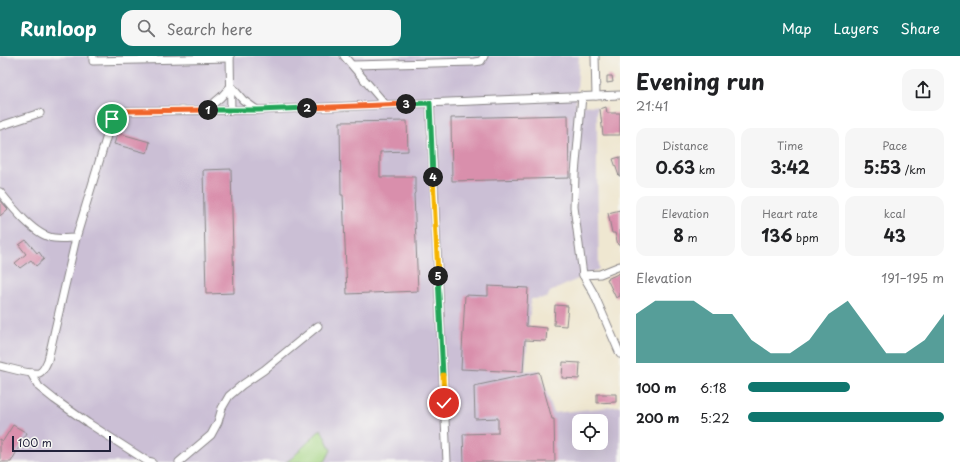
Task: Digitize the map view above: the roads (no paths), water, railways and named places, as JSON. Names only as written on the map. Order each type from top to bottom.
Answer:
[{"type":"street","points":[[93,56],[93,61],[230,57],[231,111]]},
{"type":"street","points":[[344,56],[385,104]]},
{"type":"street","points":[[353,65],[474,62],[481,61],[484,56]]},
{"type":"street","points":[[595,56],[596,96]]},
{"type":"street","points":[[206,110],[221,97],[230,86]]},
{"type":"street","points":[[230,86],[243,100],[258,110]]},
{"type":"street","points":[[0,366],[31,373],[38,373],[43,369],[48,360],[76,238],[112,119],[117,113],[124,111],[231,111],[620,95]]},
{"type":"street","points":[[582,96],[575,174],[574,207],[583,275],[594,294],[620,354]]},
{"type":"street","points":[[430,103],[447,462]]},
{"type":"street","points":[[0,126],[40,113]]},
{"type":"street","points":[[0,192],[18,214],[37,230],[53,238],[76,238]]},
{"type":"street","points":[[583,275],[600,274],[620,266]]},
{"type":"street","points":[[179,462],[211,435],[229,396],[264,370],[318,326]]},
{"type":"street","points":[[31,373],[40,387],[54,399],[147,461],[152,462]]}]
